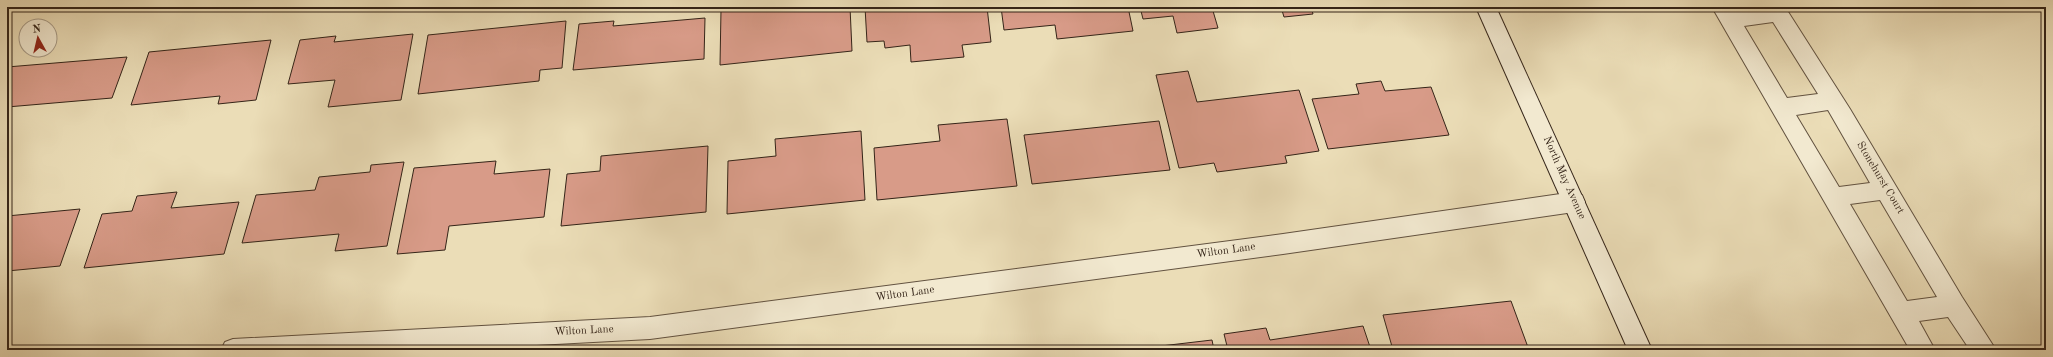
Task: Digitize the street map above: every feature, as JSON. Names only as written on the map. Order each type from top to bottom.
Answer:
[{"type":"street","name":"North May Avenue","points":[[1486,7],[1640,350]]},
{"type":"street","points":[[1776,10],[1726,13],[1923,350]]},
{"type":"street","name":"Stonehurst Court","points":[[1776,10],[1887,190],[1954,305],[1984,350]]},
{"type":"street","points":[[1781,108],[1833,101]]},
{"type":"street","points":[[1833,197],[1887,190]]},
{"type":"street","name":"Wilton Lane","points":[[233,350],[650,328],[1276,245],[1574,202]]},
{"type":"street","points":[[1901,313],[1954,305]]},
{"type":"building","points":[[755,7],[850,7],[852,51],[720,65],[721,10]]},
{"type":"building","points":[[865,7],[987,7],[991,42],[962,45],[964,57],[911,62],[910,45],[885,48],[884,41],[867,42]]},
{"type":"building","points":[[1001,7],[1128,7],[1133,31],[1057,39],[1055,25],[1004,30]]},
{"type":"building","points":[[1140,7],[1253,7],[1213,11],[1218,28],[1177,33],[1173,16],[1143,19]]},
{"type":"building","points":[[1281,7],[1311,7],[1313,14],[1284,17]]},
{"type":"building","points":[[705,18],[704,59],[573,70],[579,24],[614,21],[613,26]]},
{"type":"building","points":[[566,21],[562,68],[540,70],[539,81],[418,94],[428,35]]},
{"type":"building","points":[[413,34],[401,100],[328,107],[335,80],[288,84],[300,40],[336,36],[334,42]]},
{"type":"building","points":[[271,40],[256,100],[218,104],[220,96],[131,105],[149,52]]},
{"type":"building","points":[[127,57],[112,98],[7,107],[7,67]]},
{"type":"building","points":[[1188,71],[1197,102],[1299,90],[1319,151],[1285,156],[1287,163],[1217,172],[1214,163],[1179,168],[1156,75]]},
{"type":"building","points":[[1381,81],[1385,91],[1431,87],[1449,135],[1328,149],[1312,99],[1359,94],[1356,84]]},
{"type":"building","points":[[1007,119],[1017,186],[877,200],[874,148],[940,141],[938,125]]},
{"type":"building","points":[[1159,121],[1170,170],[1032,184],[1024,135]]},
{"type":"building","points":[[861,131],[865,200],[727,214],[728,161],[776,156],[775,139]]},
{"type":"building","points":[[708,146],[706,212],[561,226],[567,174],[600,171],[601,156]]},
{"type":"building","points":[[496,161],[494,174],[550,169],[544,217],[449,226],[445,250],[397,254],[414,168]]},
{"type":"building","points":[[404,162],[387,246],[335,251],[339,234],[242,243],[256,195],[315,190],[319,177],[370,172],[371,165]]},
{"type":"building","points":[[177,192],[171,208],[239,202],[224,254],[84,268],[102,214],[132,211],[137,196]]},
{"type":"building","points":[[80,209],[60,266],[7,271],[7,216]]},
{"type":"building","points":[[1511,301],[1529,350],[1393,350],[1383,315]]},
{"type":"building","points":[[1363,326],[1371,350],[1228,350],[1224,334],[1266,328],[1270,340]]},
{"type":"building","points":[[1212,340],[1214,350],[1127,350]]}]
